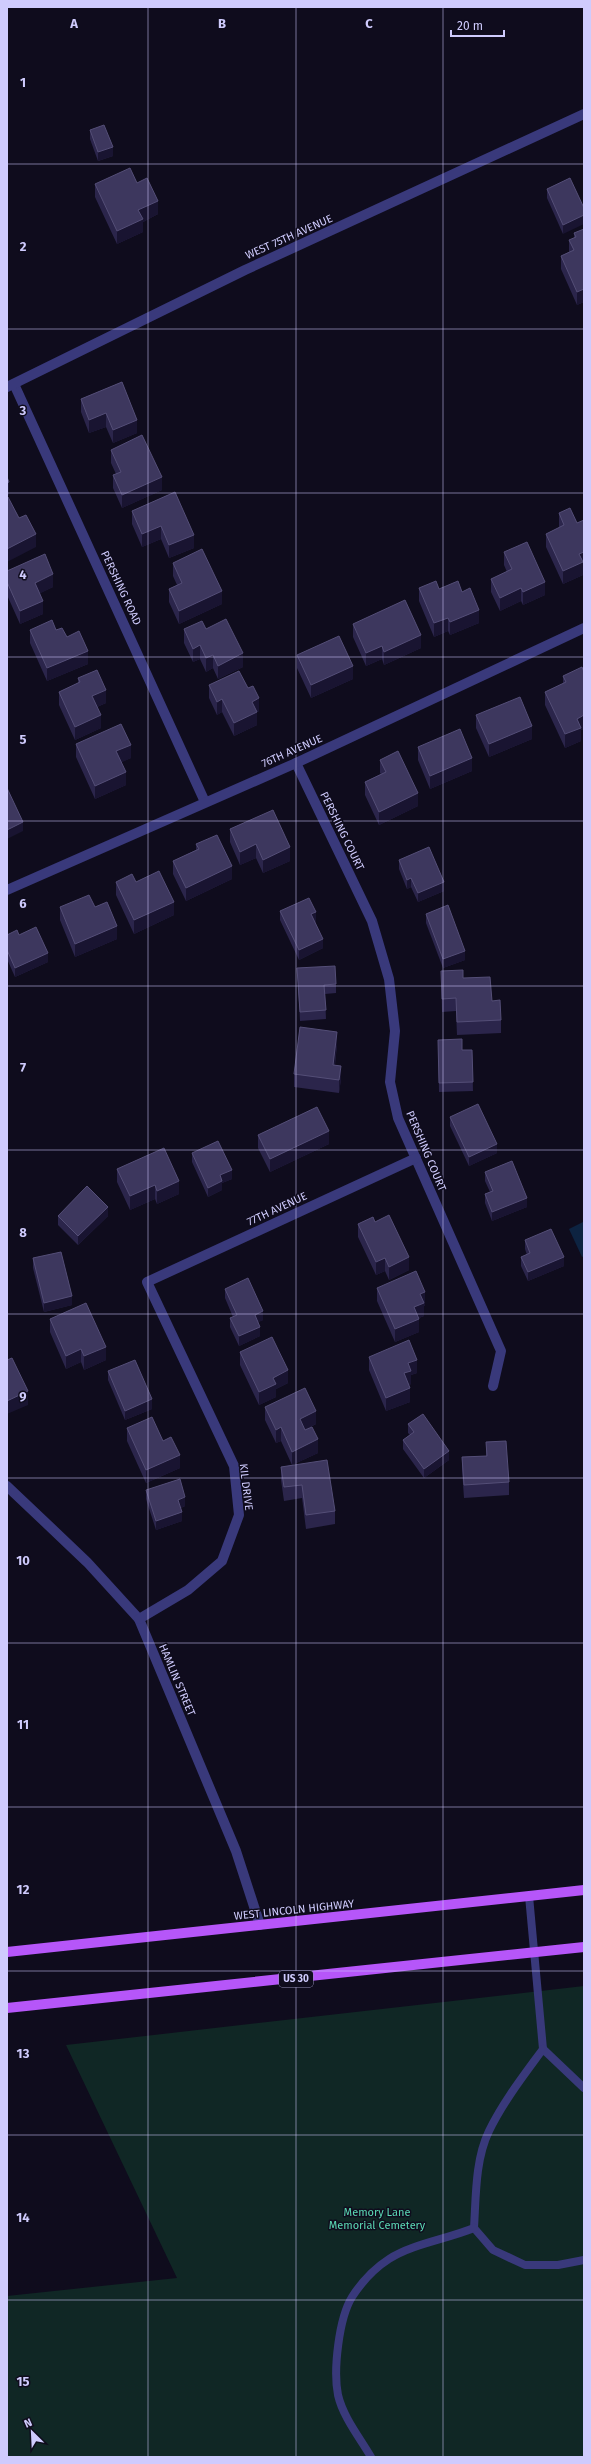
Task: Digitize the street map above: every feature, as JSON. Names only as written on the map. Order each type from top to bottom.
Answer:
[{"type":"main road","name":"WEST LINCOLN HIGHWAY","points":[[7,1952],[584,1890]]},
{"type":"main road","name":"US 30","points":[[7,2008],[584,1947]]},
{"type":"street","name":"WEST 75TH AVENUE","points":[[10,386],[245,270],[584,114]]},
{"type":"street","name":"PERSHING ROAD","points":[[10,386],[205,802]]},
{"type":"street","name":"76TH AVENUE","points":[[7,890],[296,763],[584,628]]},
{"type":"street","name":"PERSHING COURT","points":[[296,763],[372,921],[389,979],[394,1023],[390,1082],[398,1118],[501,1351],[493,1386]]},
{"type":"street","name":"77TH AVENUE","points":[[147,1282],[416,1158]]},
{"type":"street","name":"KIL DRIVE","points":[[139,1619],[188,1590],[222,1560],[239,1515],[234,1466],[147,1282]]},
{"type":"street","name":"HAMLIN STREET","points":[[7,1486],[87,1562],[139,1619],[236,1851],[260,1925]]},
{"type":"lane","points":[[528,1896],[535,1953],[543,2049],[520,2080],[489,2132],[480,2162],[474,2228],[494,2250],[525,2265],[558,2265],[584,2260]]},
{"type":"lane","points":[[543,2049],[584,2088]]},
{"type":"lane","points":[[371,2457],[347,2417],[338,2396],[336,2375],[339,2349],[343,2323],[352,2297],[370,2275],[389,2259],[415,2246],[448,2239],[474,2228]]},
{"type":"green space","name":"Memory Lane Memorial Cemetery","points":[[584,1986],[584,2457],[7,2457],[7,2296],[177,2278],[66,2045]]},
{"type":"water","points":[[583,1222],[584,1256],[582,1257],[569,1229]]},
{"type":"building","points":[[104,125],[113,147],[98,152],[90,130]]},
{"type":"building","points":[[130,168],[137,183],[147,178],[158,201],[138,210],[143,219],[117,231],[95,184]]},
{"type":"building","points":[[570,178],[584,208],[584,215],[563,225],[547,189]]},
{"type":"building","points":[[584,229],[584,289],[577,292],[561,256],[574,250],[569,240],[576,237],[574,233]]},
{"type":"building","points":[[122,382],[137,420],[113,430],[106,413],[89,420],[81,399]]},
{"type":"building","points":[[142,435],[162,477],[122,495],[113,475],[121,472],[111,450]]},
{"type":"building","points":[[175,492],[194,535],[169,545],[161,526],[142,534],[132,511]]},
{"type":"building","points":[[7,497],[19,518],[26,515],[36,534],[7,549]]},
{"type":"building","points":[[570,508],[577,523],[584,520],[584,552],[579,554],[583,562],[563,571],[546,534],[564,525],[559,513]]},
{"type":"building","points":[[527,542],[545,582],[523,592],[521,588],[500,598],[491,579],[512,569],[504,552]]},
{"type":"building","points":[[202,549],[222,591],[179,611],[169,589],[182,583],[173,563]]},
{"type":"building","points":[[45,554],[53,574],[35,583],[43,601],[20,611],[7,582],[7,571]]},
{"type":"building","points":[[436,581],[439,589],[458,581],[462,592],[470,588],[479,610],[450,622],[448,618],[434,623],[419,588]]},
{"type":"building","points":[[405,600],[421,635],[384,652],[382,646],[366,653],[353,624]]},
{"type":"building","points":[[226,619],[243,653],[218,666],[213,655],[206,658],[200,645],[193,649],[184,629],[202,621],[206,629]]},
{"type":"building","points":[[52,620],[56,630],[62,628],[67,637],[79,631],[88,651],[47,668],[30,630]]},
{"type":"building","points":[[339,636],[353,666],[311,685],[297,655]]},
{"type":"building","points":[[582,667],[584,672],[584,715],[577,719],[581,728],[565,734],[545,692],[566,682],[563,676]]},
{"type":"building","points":[[97,670],[106,690],[92,696],[101,715],[75,727],[59,692],[80,682],[78,678]]},
{"type":"building","points":[[239,671],[248,688],[253,686],[259,698],[252,702],[257,712],[234,723],[222,699],[217,702],[209,685]]},
{"type":"building","points":[[520,697],[532,726],[489,744],[476,715]]},
{"type":"building","points":[[121,724],[131,745],[116,751],[126,772],[95,786],[76,744]]},
{"type":"building","points":[[460,729],[472,758],[430,776],[418,747]]},
{"type":"building","points":[[398,751],[418,793],[379,812],[365,782],[386,772],[380,760]]},
{"type":"building","points":[[7,788],[23,822],[7,830]]},
{"type":"building","points":[[273,810],[290,847],[263,860],[256,844],[240,852],[230,829]]},
{"type":"building","points":[[217,835],[232,866],[186,888],[173,861],[199,849],[196,844]]},
{"type":"building","points":[[429,847],[444,882],[418,893],[411,878],[407,880],[399,860]]},
{"type":"building","points":[[159,871],[174,902],[134,920],[116,882],[132,874],[136,882]]},
{"type":"building","points":[[89,895],[95,907],[107,902],[117,926],[75,944],[60,907]]},
{"type":"building","points":[[309,898],[316,912],[311,914],[323,939],[299,950],[280,911]]},
{"type":"building","points":[[448,905],[465,951],[443,959],[426,914]]},
{"type":"building","points":[[36,927],[48,953],[15,968],[7,950],[7,935],[17,930],[19,935]]},
{"type":"building","points":[[335,966],[336,984],[324,985],[326,1010],[300,1012],[297,968]]},
{"type":"building","points":[[463,970],[463,978],[490,977],[492,1001],[500,1000],[501,1020],[457,1022],[456,998],[442,999],[441,971]]},
{"type":"building","points":[[300,1027],[337,1032],[333,1065],[341,1066],[339,1080],[294,1074]]},
{"type":"building","points":[[462,1039],[462,1050],[472,1050],[473,1082],[439,1083],[438,1040]]},
{"type":"building","points":[[478,1104],[497,1144],[469,1157],[450,1117]]},
{"type":"building","points":[[317,1107],[329,1131],[270,1159],[258,1135]]},
{"type":"building","points":[[218,1141],[232,1170],[220,1175],[222,1181],[208,1188],[192,1153]]},
{"type":"building","points":[[164,1148],[179,1181],[157,1191],[155,1185],[130,1196],[117,1169]]},
{"type":"building","points":[[512,1161],[527,1198],[492,1212],[485,1194],[493,1191],[485,1172]]},
{"type":"building","points":[[87,1186],[108,1207],[78,1236],[58,1216]]},
{"type":"building","points":[[389,1215],[409,1257],[389,1267],[385,1258],[376,1262],[358,1224],[373,1217],[375,1222]]},
{"type":"building","points":[[551,1229],[564,1257],[528,1272],[521,1257],[530,1253],[525,1240]]},
{"type":"building","points":[[61,1252],[72,1296],[44,1303],[33,1258]]},
{"type":"building","points":[[416,1271],[425,1292],[420,1294],[424,1303],[414,1307],[419,1319],[395,1329],[377,1288]]},
{"type":"building","points":[[248,1278],[263,1311],[255,1315],[260,1327],[239,1336],[230,1318],[237,1315],[225,1289]]},
{"type":"building","points":[[86,1303],[106,1347],[84,1356],[81,1349],[66,1356],[50,1319]]},
{"type":"building","points":[[272,1337],[288,1370],[273,1378],[276,1384],[259,1392],[240,1352]]},
{"type":"building","points":[[409,1340],[417,1360],[408,1363],[411,1371],[404,1373],[410,1388],[386,1398],[369,1357]]},
{"type":"building","points":[[12,1358],[28,1391],[7,1401],[7,1360]]},
{"type":"building","points":[[135,1360],[152,1399],[125,1411],[108,1371]]},
{"type":"building","points":[[305,1388],[316,1411],[300,1419],[305,1430],[312,1427],[318,1439],[292,1452],[281,1427],[276,1430],[265,1407]]},
{"type":"building","points":[[423,1414],[449,1451],[424,1469],[403,1440],[414,1432],[408,1424]]},
{"type":"building","points":[[152,1417],[163,1441],[171,1437],[180,1455],[146,1470],[127,1428]]},
{"type":"building","points":[[506,1441],[509,1482],[464,1485],[462,1457],[487,1456],[486,1442]]},
{"type":"building","points":[[327,1460],[335,1511],[306,1515],[302,1485],[284,1487],[281,1467]]},
{"type":"building","points":[[180,1479],[185,1497],[178,1500],[182,1512],[156,1521],[146,1490]]}]
